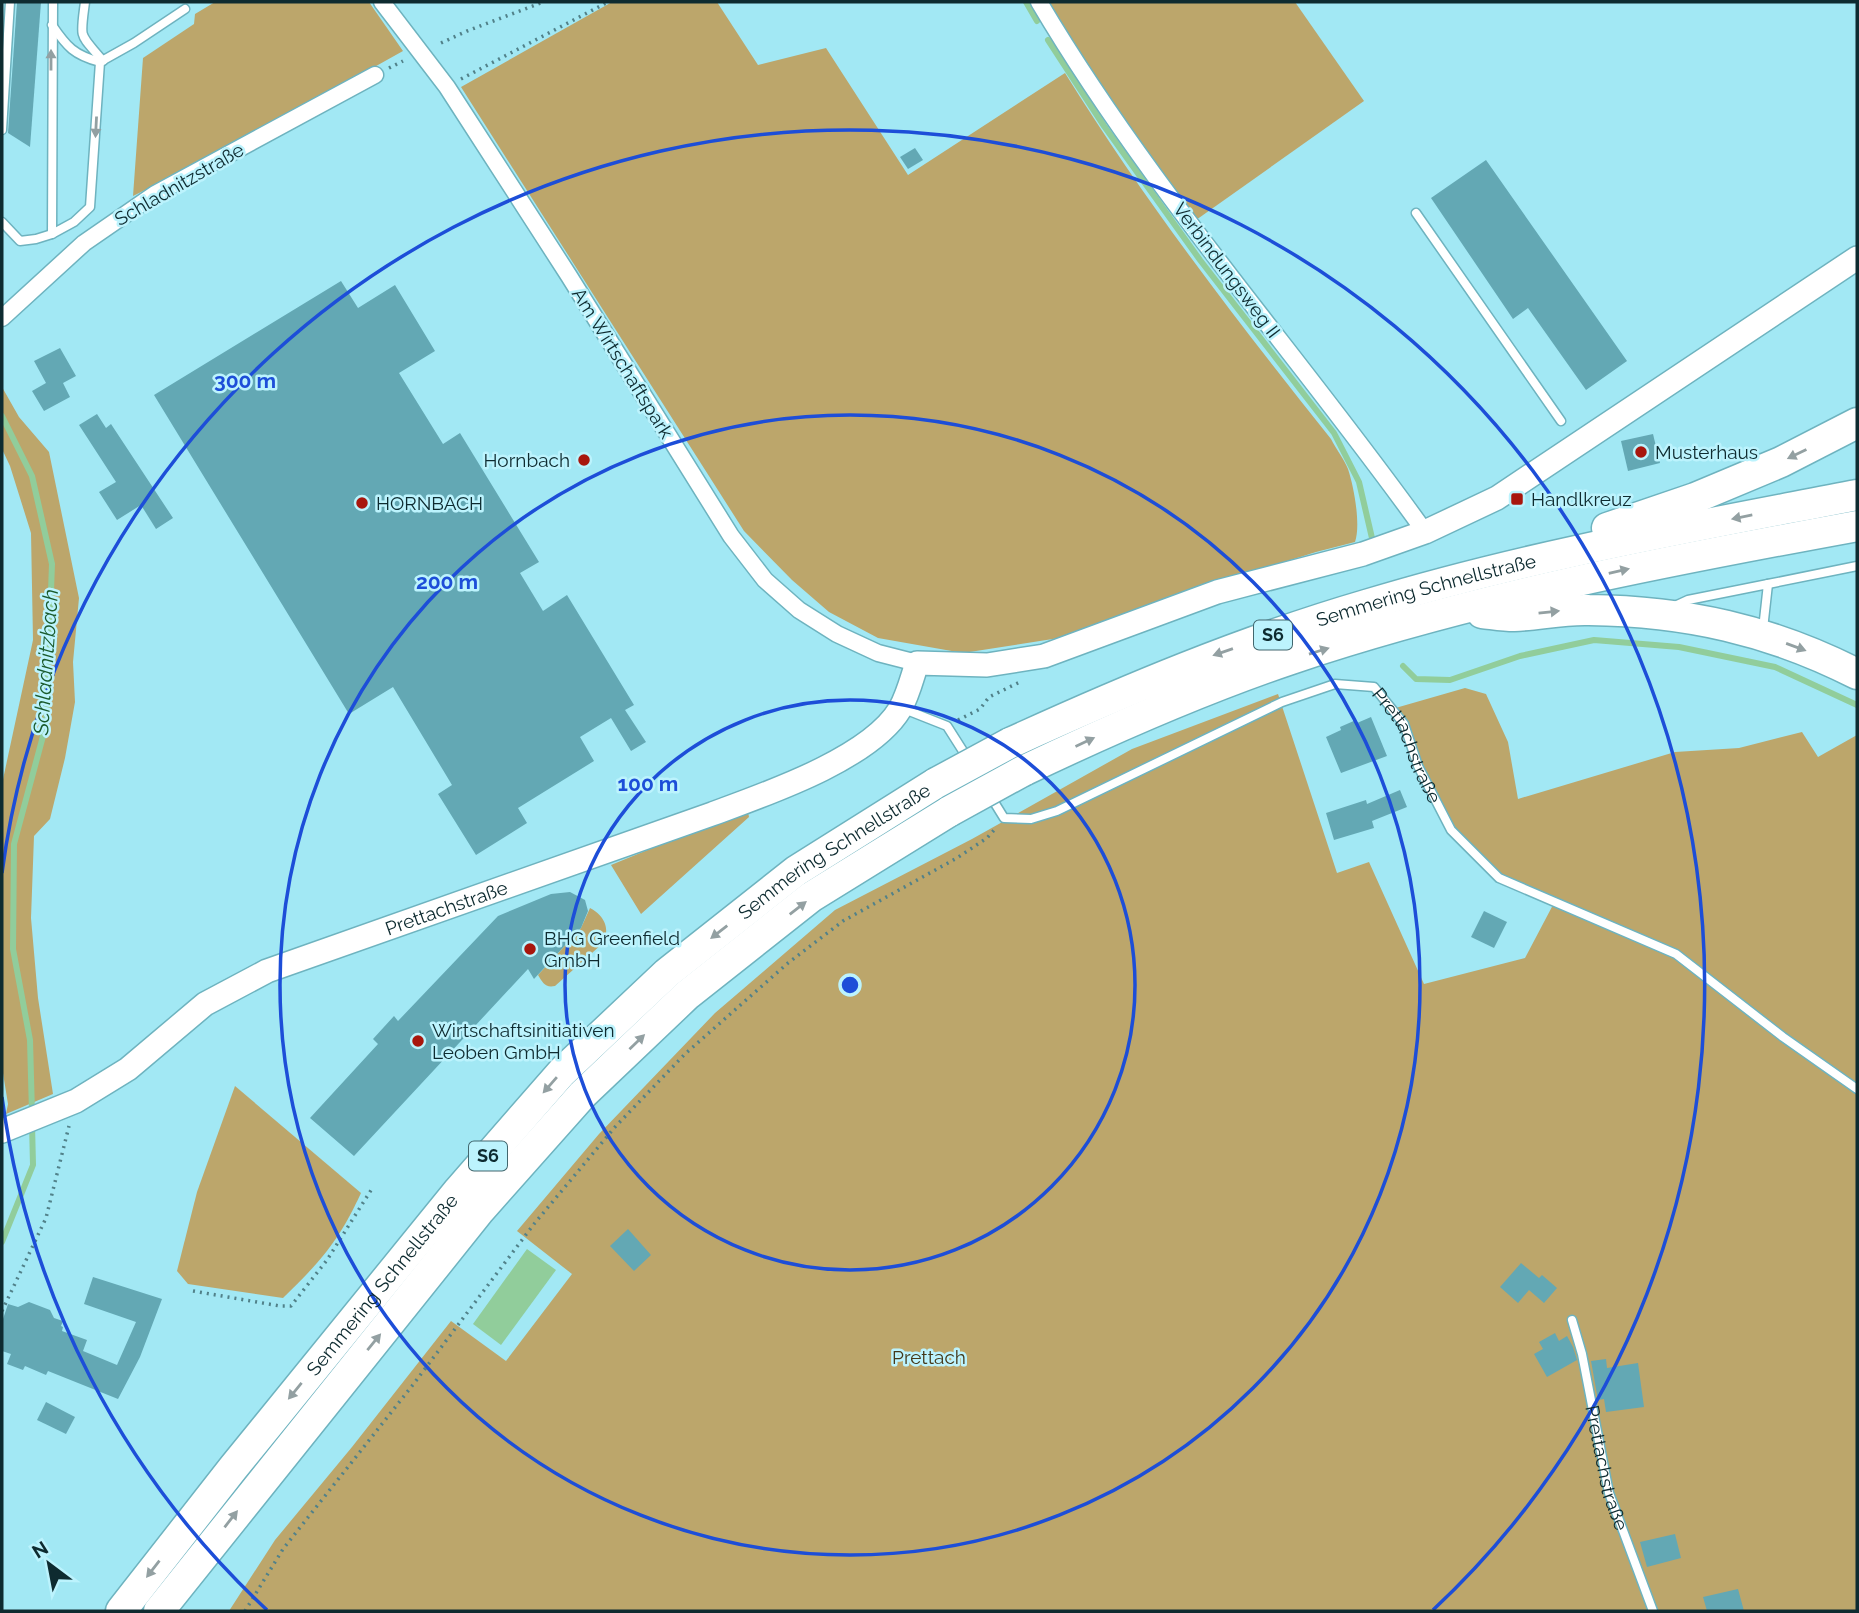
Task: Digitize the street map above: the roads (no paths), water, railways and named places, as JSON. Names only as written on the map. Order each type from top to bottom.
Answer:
[{"type":"highway","points":[[1547,557],[1615,524],[1695,498],[1781,462],[1857,423]]},
{"type":"highway","name":"Semmering Schnellstraße","points":[[121,1611],[450,1200],[562,1072],[667,973],[796,872],[936,783],[1010,743],[1212,656],[1366,605],[1547,557],[1630,538],[1857,495]]},
{"type":"highway","name":"Semmering Schnellstraße","points":[[159,1611],[480,1210],[583,1094],[687,995],[811,897],[950,811],[1023,771],[1114,728],[1292,659],[1457,610],[1631,569],[1857,526]]},
{"type":"highway","points":[[1457,610],[1512,616],[1574,610],[1659,613],[1714,621],[1762,634],[1823,656],[1857,674]]},
{"type":"street","name":"Am Wirtschaftspark","points":[[382,2],[447,87],[731,536],[765,580],[799,610],[837,634],[878,653],[917,663]]},
{"type":"street","name":"Verbindungsweg II","points":[[1039,2],[1077,66],[1123,132],[1425,532]]},
{"type":"street","name":"Schladnitzstraße","points":[[2,318],[84,243],[155,194],[375,75]]},
{"type":"street","points":[[917,663],[987,666],[1044,656],[1217,592],[1363,554],[1425,532],[1497,498],[1857,258]]},
{"type":"street","name":"Prettachstraße","points":[[5,1130],[76,1101],[128,1069],[205,1004],[267,971],[765,795],[860,747],[882,733],[901,707],[917,663]]},
{"type":"lane","points":[[2,130],[10,2]]},
{"type":"lane","points":[[52,234],[53,2]]},
{"type":"lane","points":[[2,222],[20,241],[52,234],[74,222],[90,207],[102,61],[86,44],[81,33],[85,2]]},
{"type":"lane","points":[[51,24],[65,44],[80,56],[102,61],[185,9]]},
{"type":"lane","points":[[1416,213],[1561,421]]},
{"type":"lane","points":[[1659,613],[1688,600],[1857,566]]},
{"type":"lane","points":[[1762,634],[1768,584]]},
{"type":"lane","name":"Prettachstraße","points":[[983,784],[1004,818],[1031,819],[1057,811],[1282,702],[1335,684],[1374,687],[1404,724],[1418,766],[1451,830],[1499,878],[1676,954],[1783,1037],[1857,1089]]},
{"type":"lane","points":[[901,707],[947,726],[976,772]]},
{"type":"lane","name":"Prettachstraße","points":[[1572,1320],[1582,1354],[1609,1493],[1653,1611]]},
{"type":"waterway","points":[[1026,2],[1037,21]]},
{"type":"waterway","points":[[1048,40],[1104,126],[1200,260],[1334,433],[1359,482],[1372,538]]},
{"type":"waterway","name":"Schladnitzbach","points":[[2,416],[32,476],[52,564],[46,725],[14,844],[13,949],[30,1040],[32,1113]]},
{"type":"waterway","points":[[1403,666],[1416,679],[1450,680],[1520,656],[1594,640],[1679,647],[1775,667],[1857,705]]},
{"type":"waterway","name":"Schladnitzbach","points":[[2,1242],[33,1165],[32,1124]]},
{"type":"place","name":"Musterhaus","points":[[1641,452]]},
{"type":"place","name":"Hornbach","points":[[584,460]]},
{"type":"place","name":"Handlkreuz","points":[[1517,499]]},
{"type":"place","name":"HORNBACH","points":[[362,503]]},
{"type":"place","name":"BHG Greenfield GmbH","points":[[530,949]]},
{"type":"place","name":"Wirtschaftsinitiativen Leoben GmbH","points":[[418,1041]]},
{"type":"park label","name":"Prettach","points":[[929,1357]]}]
